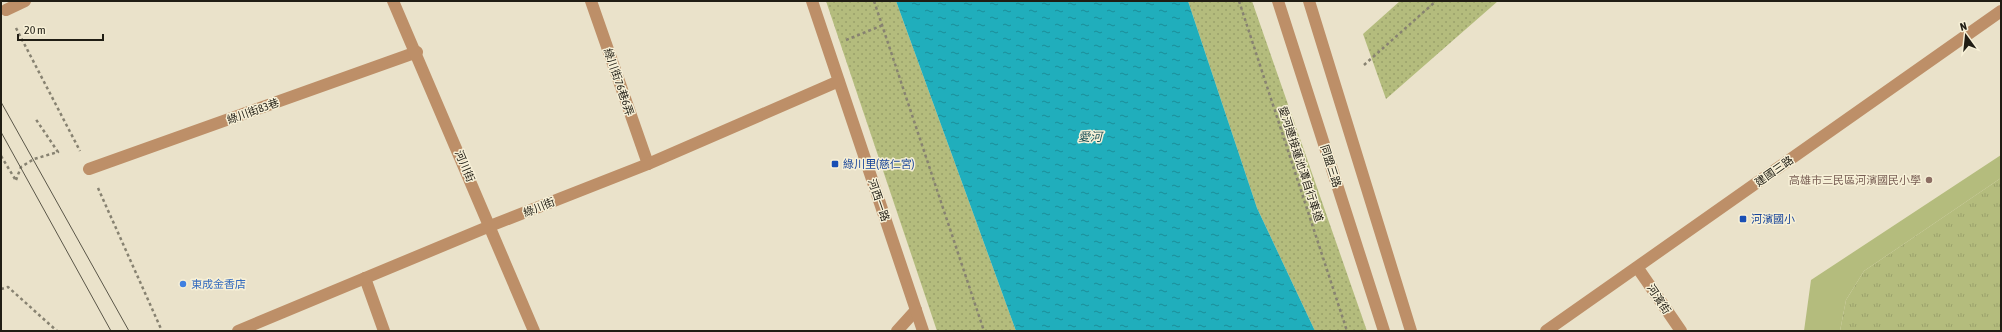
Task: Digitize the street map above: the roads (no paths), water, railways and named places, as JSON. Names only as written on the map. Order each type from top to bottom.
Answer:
[{"type":"street","points":[[6,10],[25,1]]},
{"type":"street","name":"河川街","points":[[393,1],[417,52],[534,331]]},
{"type":"street","name":"綠川街76巷6弄","points":[[591,1],[648,164]]},
{"type":"street","name":"河西一路","points":[[812,1],[923,331]]},
{"type":"street","name":"同盟三路","points":[[1278,1],[1384,331]]},
{"type":"street","points":[[1309,1],[1411,331]]},
{"type":"street","name":"建國三路","points":[[1546,331],[2001,11]]},
{"type":"street","name":"綠川街83巷","points":[[89,169],[417,52]]},
{"type":"street","name":"綠川街","points":[[238,331],[490,226],[648,164],[839,81]]},
{"type":"street","name":"河濱街","points":[[1637,267],[1681,331]]},
{"type":"street","points":[[365,278],[384,331]]},
{"type":"street","points":[[897,331],[916,310]]},
{"type":"water","name":"愛河","points":[[896,1],[1188,1],[1257,208],[1315,331],[1016,331]]},
{"type":"tram line","points":[[1,102],[129,331]]},
{"type":"tram line","points":[[1,132],[111,331]]},
{"type":"place","name":"綠川里(慈仁宮)","points":[[835,164]]},
{"type":"place","name":"高雄市三民區河濱國民小學","points":[[1929,180]]},
{"type":"place","name":"河濱國小","points":[[1743,219]]},
{"type":"place","name":"東成金香店","points":[[183,284]]}]
